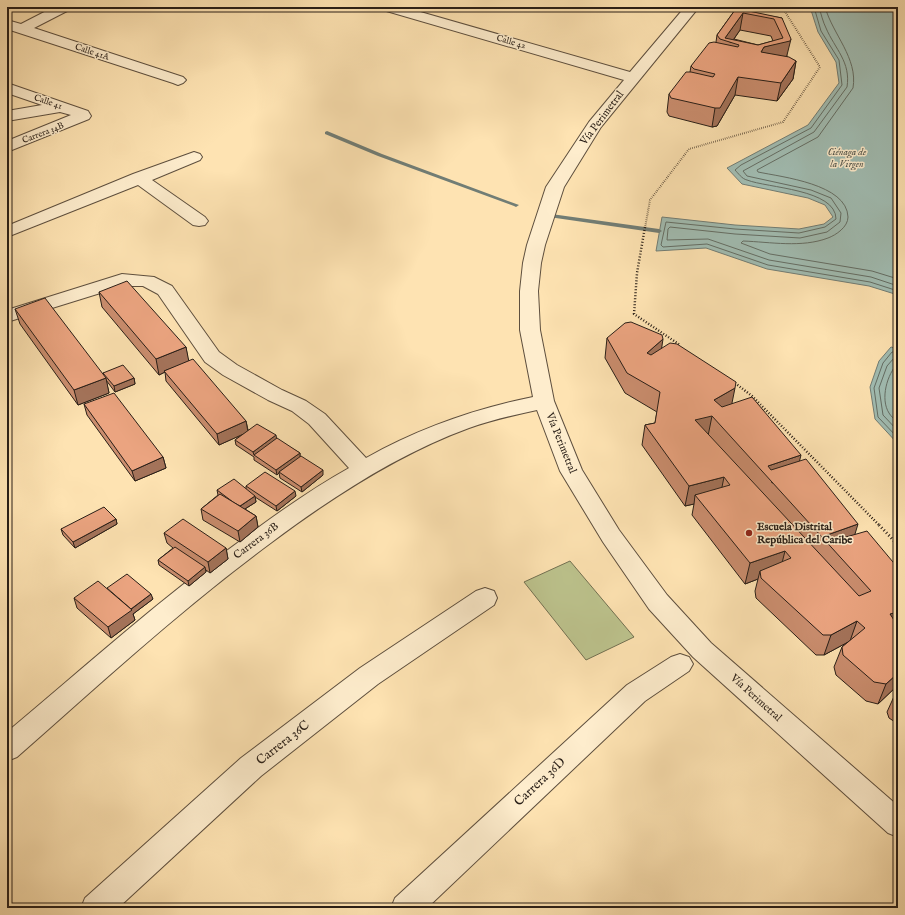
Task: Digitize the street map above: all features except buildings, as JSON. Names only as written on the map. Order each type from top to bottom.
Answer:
[{"type":"street","points":[[22,29],[64,7]]},
{"type":"street","name":"Calle 42","points":[[388,7],[633,78]]},
{"type":"street","name":"Vía Perimetral","points":[[692,7],[595,125],[555,187],[536,245],[532,263],[529,291],[530,330],[544,401],[571,471],[611,536],[658,602],[702,650],[898,824]]},
{"type":"street","name":"Calle 41A","points":[[7,24],[178,80]]},
{"type":"street","name":"Calle 41","points":[[7,88],[82,114],[83,116],[79,119]]},
{"type":"street","points":[[7,116],[62,107]]},
{"type":"street","name":"Carrera 34B","points":[[7,147],[79,119]]},
{"type":"street","points":[[7,232],[194,156]]},
{"type":"street","points":[[139,178],[199,221]]},
{"type":"street","points":[[7,316],[122,280],[147,281],[165,290],[212,357],[230,370],[275,395],[299,406],[317,419],[363,469]]},
{"type":"street","name":"Carrera 36B","points":[[7,749],[202,582],[291,515],[363,469],[403,447],[455,424],[527,404],[544,401]]},
{"type":"street","name":"Carrera 36C","points":[[96,908],[251,767],[369,676],[484,598]]},
{"type":"street","name":"Carrera 36D","points":[[406,908],[636,693],[680,664]]},
{"type":"path","points":[[684,348],[634,314],[637,273],[650,200],[689,149],[783,122],[820,67],[782,7]]},
{"type":"path","points":[[734,383],[752,396],[898,545]]},
{"type":"green space","points":[[570,561],[634,637],[586,660],[524,582]]},
{"type":"water","name":"Ciénaga de la Virgen","points":[[810,7],[898,7],[898,295],[869,286],[767,269],[706,248],[656,251],[662,217],[735,225],[799,229],[824,224],[833,217],[825,205],[808,198],[742,184],[727,168],[808,125],[839,83],[836,62],[818,32]]},
{"type":"water","points":[[891,347],[898,349],[898,444],[875,419],[870,387],[879,361]]},
{"type":"waterway","points":[[327,133],[380,155],[516,205]]},
{"type":"waterway","points":[[544,215],[659,231]]},
{"type":"place","name":"Escuela Distrital República del Caribe","points":[[749,533]]}]
